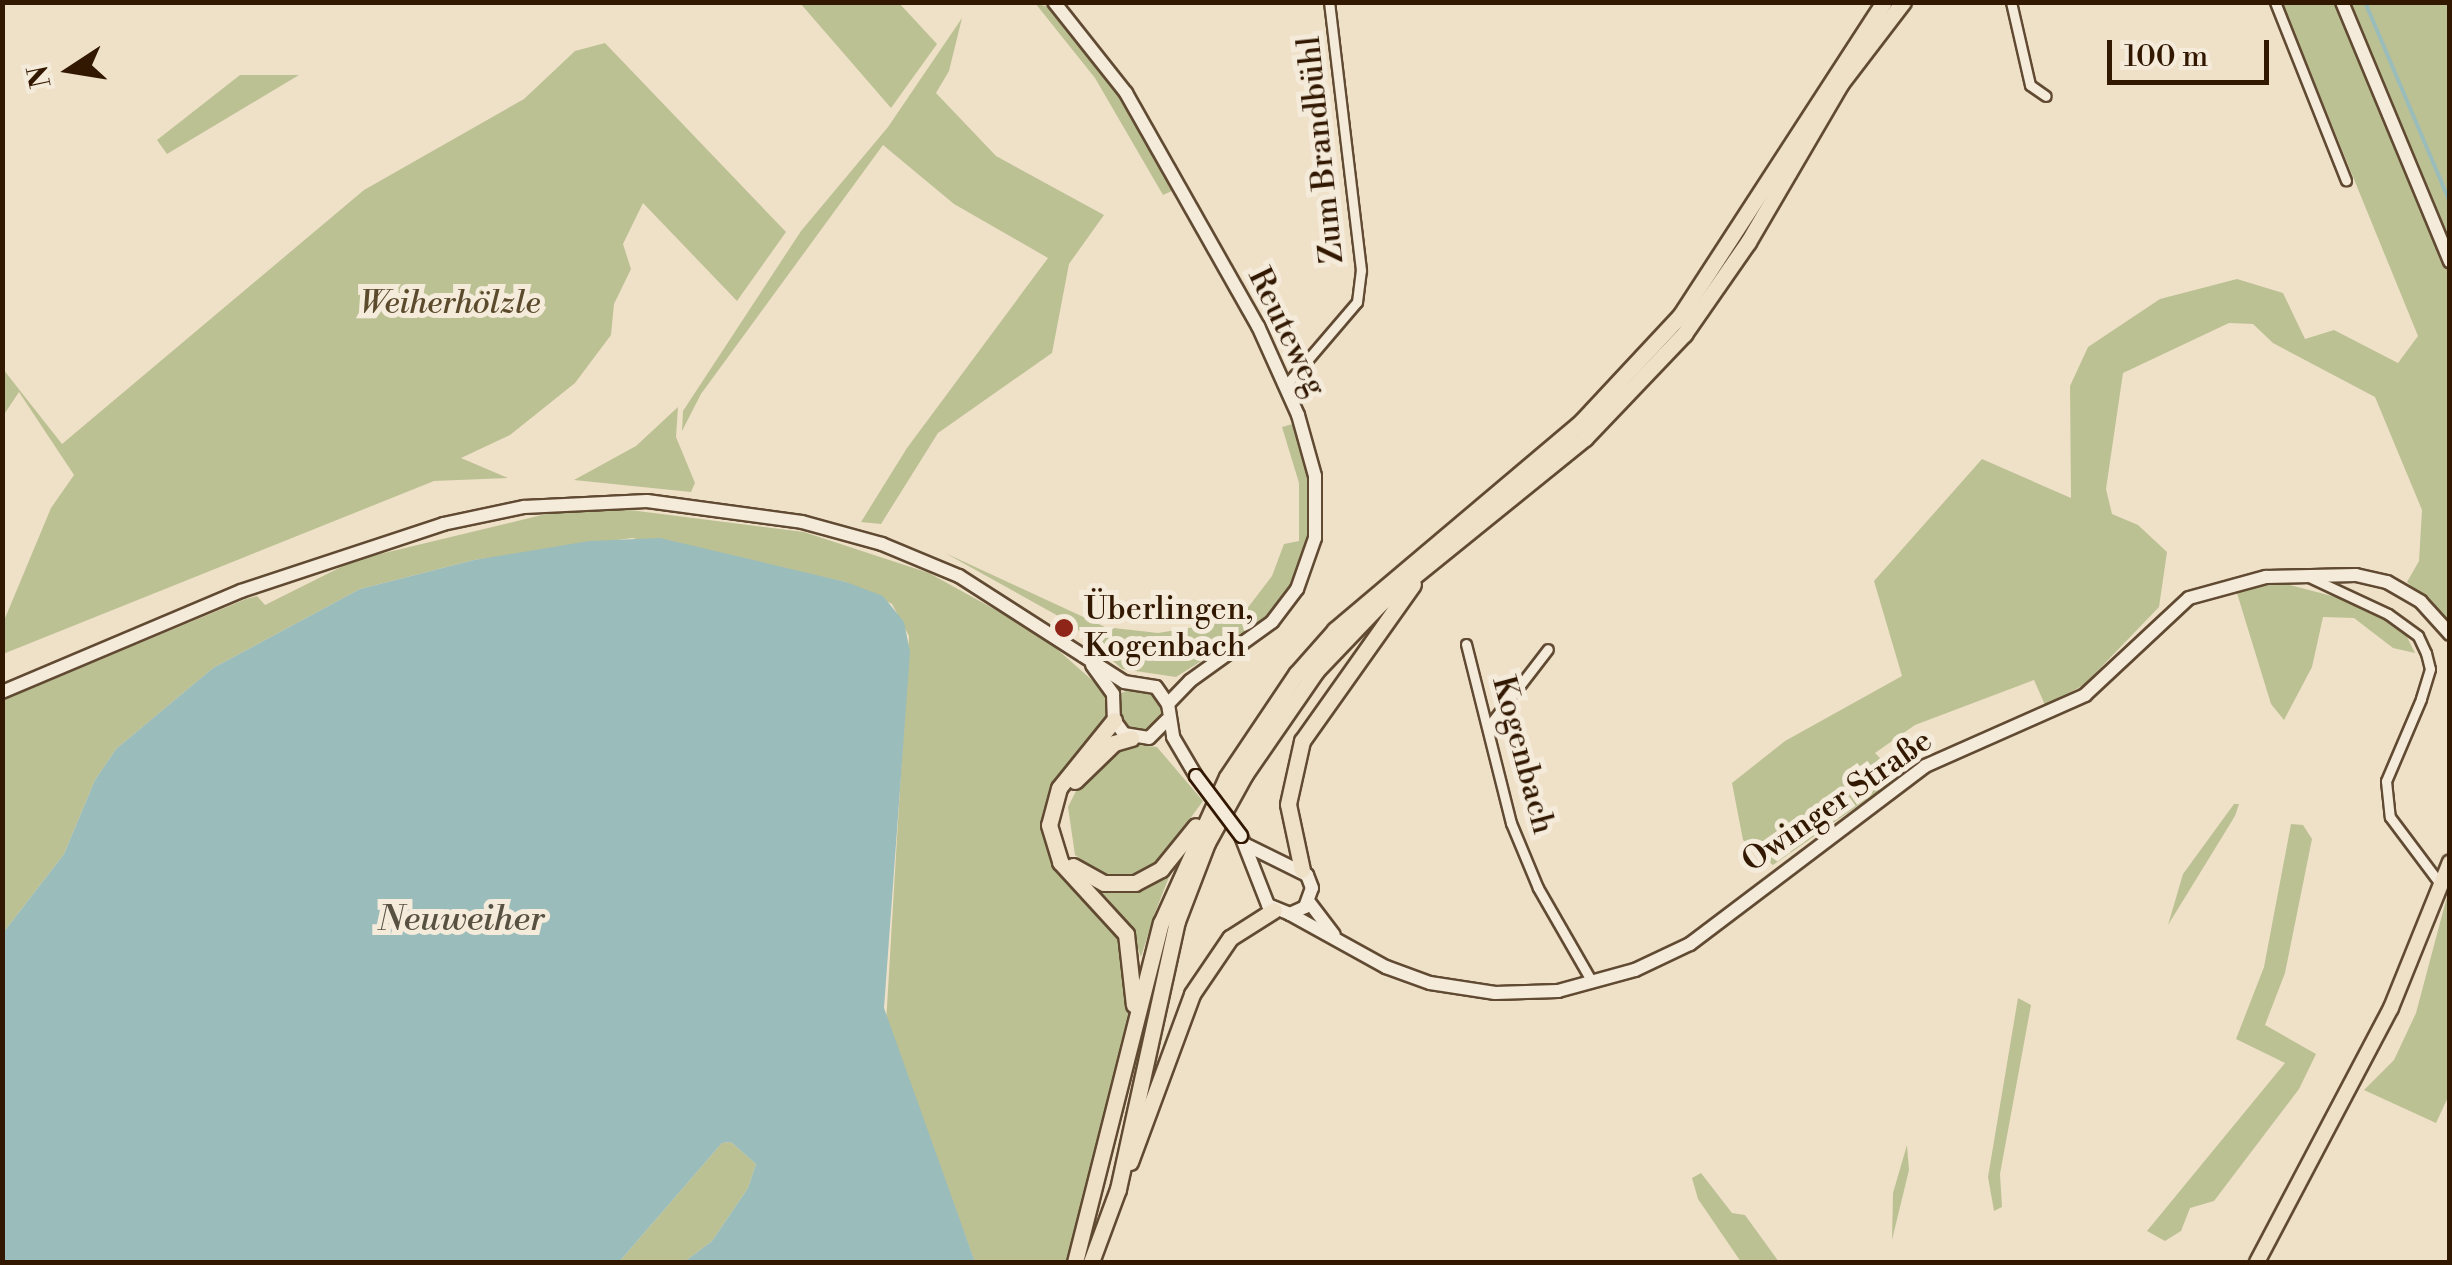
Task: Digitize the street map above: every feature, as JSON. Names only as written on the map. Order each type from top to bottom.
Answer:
[{"type":"highway","points":[[1132,738],[1114,743],[1066,795],[1058,829],[1068,860],[1104,883],[1135,883],[1161,869],[1202,820],[1296,672],[1335,630],[1582,421],[1680,316],[1884,2]]},
{"type":"highway","points":[[1118,1188],[1156,991],[1207,843],[1245,774],[1316,671],[1424,568],[1585,438],[1684,334],[1748,242],[1841,83],[1903,2]]},
{"type":"highway","points":[[1302,870],[1288,804],[1302,741],[1424,568]]},
{"type":"highway","points":[[1114,720],[1059,788],[1049,825],[1060,862],[1126,934],[1136,1019]]},
{"type":"highway","points":[[1075,1262],[1161,923],[1202,820]]},
{"type":"highway","points":[[1091,1262],[1192,994],[1230,938],[1282,912]]},
{"type":"main road","points":[[2257,1262],[2344,1104],[2450,862]]},
{"type":"street","name":"Reuteweg","points":[[1054,2],[1126,92],[1286,386],[1315,476],[1312,556],[1272,622],[1190,681],[1168,704]]},
{"type":"street","name":"Zum Brandbühl","points":[[1286,386],[1357,302],[1361,270],[1329,2]]},
{"type":"street","points":[[2011,2],[2030,85],[2046,96]]},
{"type":"street","points":[[2275,2],[2346,180]]},
{"type":"street","points":[[2342,2],[2450,261]]},
{"type":"street","points":[[2,692],[241,591],[442,524],[524,507],[609,500],[763,514],[882,544],[982,588],[1090,662],[1132,684],[1156,687],[1168,704],[1167,720],[1182,758]]},
{"type":"street","points":[[2308,575],[2354,594],[2418,636],[2430,669],[2386,781],[2390,817],[2442,885]]},
{"type":"street","name":"Owinger Straße","points":[[1282,912],[1410,976],[1476,992],[1558,991],[1690,944],[1926,766],[2085,695],[2189,598],[2231,584],[2308,575],[2387,582],[2422,602],[2450,634]]},
{"type":"street","name":"Kogenbach","points":[[1466,644],[1490,723],[1510,823],[1538,888],[1592,982]]},
{"type":"street","points":[[1490,723],[1548,649]]},
{"type":"street","points":[[1090,662],[1114,700],[1114,720],[1132,738],[1155,735],[1167,720]]},
{"type":"street","name":"Reuteweg","points":[[1156,687],[1190,681]]},
{"type":"street","points":[[1114,700],[1132,684]]},
{"type":"street","points":[[1155,735],[1182,758],[1244,841],[1263,884],[1282,912],[1308,902],[1310,882],[1302,870],[1282,866],[1244,841]]},
{"type":"street","points":[[1263,884],[1282,866]]},
{"type":"street","name":"Owinger Straße","points":[[1308,902],[1338,941]]},
{"type":"green space","points":[[800,3],[899,3],[937,44],[891,108]]},
{"type":"green space","points":[[1035,3],[1048,7],[1121,97],[1174,190],[1163,195],[1095,78]]},
{"type":"green space","points":[[2282,3],[2449,3],[2449,620],[2407,582],[2419,561],[2422,510],[2375,397],[2273,343],[2253,324],[2229,323],[2123,373],[2106,489],[2112,514],[2138,525],[2167,552],[2159,607],[2084,685],[2045,705],[2034,680],[1915,725],[1875,753],[1899,777],[1773,865],[1743,840],[1732,783],[1785,741],[1902,676],[1874,581],[1982,459],[2071,498],[2070,386],[2088,347],[2160,299],[2237,279],[2283,293],[2305,339],[2334,330],[2398,363],[2418,336]]},
{"type":"green space","points":[[962,18],[949,71],[936,93],[996,156],[1104,215],[1069,264],[1052,353],[938,433],[881,524],[861,522],[907,448],[1048,258],[954,204],[883,145],[701,394],[682,431],[683,411],[801,231],[888,127]]},
{"type":"green space","name":"Weiherhölzle","points":[[605,43],[786,232],[737,301],[643,203],[623,244],[631,269],[614,304],[611,335],[575,383],[510,435],[461,458],[508,478],[434,481],[3,654],[3,623],[51,508],[74,475],[19,392],[3,416],[3,369],[62,444],[364,190],[524,99],[575,51]]},
{"type":"green space","points":[[240,75],[299,75],[167,154],[157,140]]},
{"type":"green space","points":[[678,407],[676,437],[695,483],[691,492],[574,480],[636,446]]},
{"type":"green space","points":[[1296,423],[1310,488],[1310,526],[1292,583],[1268,619],[1176,677],[1122,669],[1069,622],[945,553],[1105,627],[1158,633],[1219,623],[1243,614],[1272,576],[1284,544],[1299,541],[1299,483],[1282,427]]},
{"type":"green space","points":[[614,508],[804,532],[929,573],[1041,635],[1101,688],[1117,695],[1144,683],[1168,704],[1155,735],[1118,727],[1067,777],[1050,838],[1126,934],[1136,1019],[1075,1262],[975,1262],[886,1023],[909,636],[892,604],[846,582],[632,538],[474,560],[360,589],[213,668],[116,749],[95,780],[64,854],[3,933],[3,700],[246,599],[257,596],[265,605],[355,560],[546,514]]},
{"type":"green space","points":[[2282,583],[2355,602],[2404,631],[2415,653],[2393,648],[2354,618],[2323,617],[2312,667],[2284,720],[2271,704],[2236,590]]},
{"type":"green space","points":[[1130,744],[1157,747],[1203,801],[1156,865],[1132,876],[1101,874],[1075,855],[1068,807],[1081,781]]},
{"type":"green space","points":[[2234,804],[2239,804],[2235,816],[2168,925],[2183,874]]},
{"type":"green space","points":[[2291,824],[2303,825],[2312,839],[2285,973],[2265,1025],[2316,1054],[2299,1089],[2214,1201],[2190,1208],[2181,1231],[2165,1241],[2147,1231],[2285,1063],[2236,1039],[2264,967]]},
{"type":"green space","points":[[1172,869],[1141,957],[1128,922],[1095,884],[1129,890]]},
{"type":"green space","points":[[2449,889],[2449,1095],[2436,1123],[2364,1090],[2394,1060],[2416,1013]]},
{"type":"green space","points":[[2018,998],[2031,1005],[2000,1174],[2002,1207],[1994,1211],[1988,1177]]},
{"type":"green space","points":[[731,1142],[756,1164],[748,1188],[712,1241],[684,1262],[619,1262],[722,1143]]},
{"type":"green space","points":[[1907,1145],[1909,1170],[1892,1240],[1893,1193]]},
{"type":"green space","points":[[1701,1173],[1732,1213],[1745,1215],[1779,1262],[1741,1262],[1698,1199],[1692,1178]]},
{"type":"water","name":"Neuweiher","points":[[660,538],[846,582],[883,596],[904,622],[910,652],[884,1008],[975,1262],[684,1262],[712,1241],[748,1188],[756,1164],[731,1142],[722,1143],[619,1262],[3,1262],[3,933],[64,854],[95,780],[116,749],[213,668],[360,589],[474,560],[589,541]]},
{"type":"waterway","points":[[2365,2],[2450,202]]},
{"type":"place","name":"Überlingen, Kogenbach","points":[[1064,628]]}]
